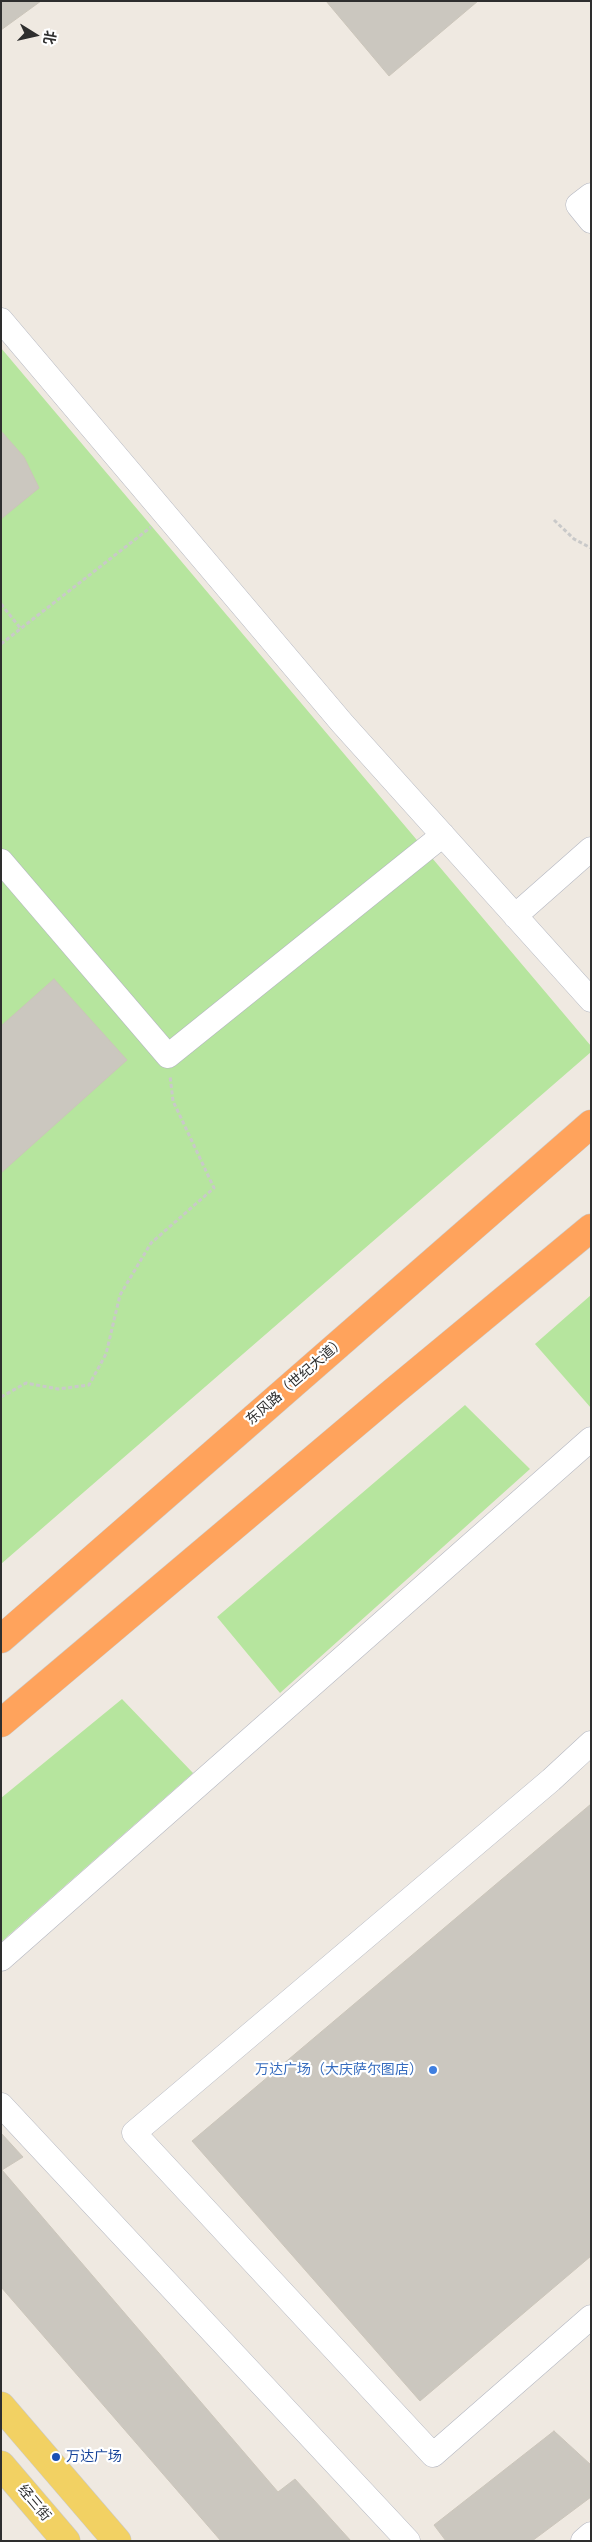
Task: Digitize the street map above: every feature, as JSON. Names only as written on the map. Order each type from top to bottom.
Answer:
[{"type":"highway","name":"东风路（世纪大道）","points":[[1,1638],[591,1124]]},
{"type":"highway","points":[[1,1723],[591,1228]]},
{"type":"main road","points":[[1,2406],[118,2541]]},
{"type":"main road","name":"经三街","points":[[1,2464],[66,2541]]},
{"type":"street","points":[[591,195],[578,205],[591,221]]},
{"type":"street","points":[[1,320],[342,723],[591,1000]]},
{"type":"street","points":[[1,860],[168,1056],[443,835]]},
{"type":"street","points":[[515,916],[591,850]]},
{"type":"street","points":[[1,1959],[591,1439]]},
{"type":"street","points":[[591,1743],[551,1780],[134,2133],[433,2455],[591,2317]]},
{"type":"street","points":[[1,2105],[408,2541]]},
{"type":"street","points":[[584,2541],[591,2534]]},
{"type":"path","points":[[1,644],[167,515]]},
{"type":"path","points":[[554,520],[574,539],[591,548]]},
{"type":"path","points":[[1,604],[21,628]]},
{"type":"path","points":[[1,1397],[26,1382],[58,1389],[88,1385],[106,1354],[120,1295],[150,1242],[214,1188],[174,1101],[168,1056]]},
{"type":"green space","points":[[1,348],[591,1046],[591,1052],[1,1564]]},
{"type":"green space","points":[[591,1295],[591,1408],[535,1344]]},
{"type":"green space","points":[[465,1405],[530,1469],[280,1693],[217,1617]]},
{"type":"green space","points":[[122,1699],[193,1773],[1,1942],[1,1798]]},
{"type":"building","points":[[1,1],[41,1],[1,30]]},
{"type":"building","points":[[326,1],[478,1],[389,76]]},
{"type":"building","points":[[1,431],[24,457],[39,488],[1,519]]},
{"type":"building","points":[[54,979],[127,1060],[1,1173],[1,1026]]},
{"type":"building","name":"万达广场（大庆萨尔图店）","points":[[591,1804],[591,2256],[420,2401],[192,2141]]},
{"type":"building","points":[[1,2133],[23,2157],[2,2170],[278,2492],[295,2479],[351,2541],[221,2541],[1,2287]]},
{"type":"building","points":[[554,2431],[591,2465],[591,2497],[532,2541],[446,2541],[434,2525]]},
{"type":"place","name":"万达广场（大庆萨尔图店）","points":[[433,2070]]},
{"type":"place","name":"万达广场","points":[[56,2457]]}]
